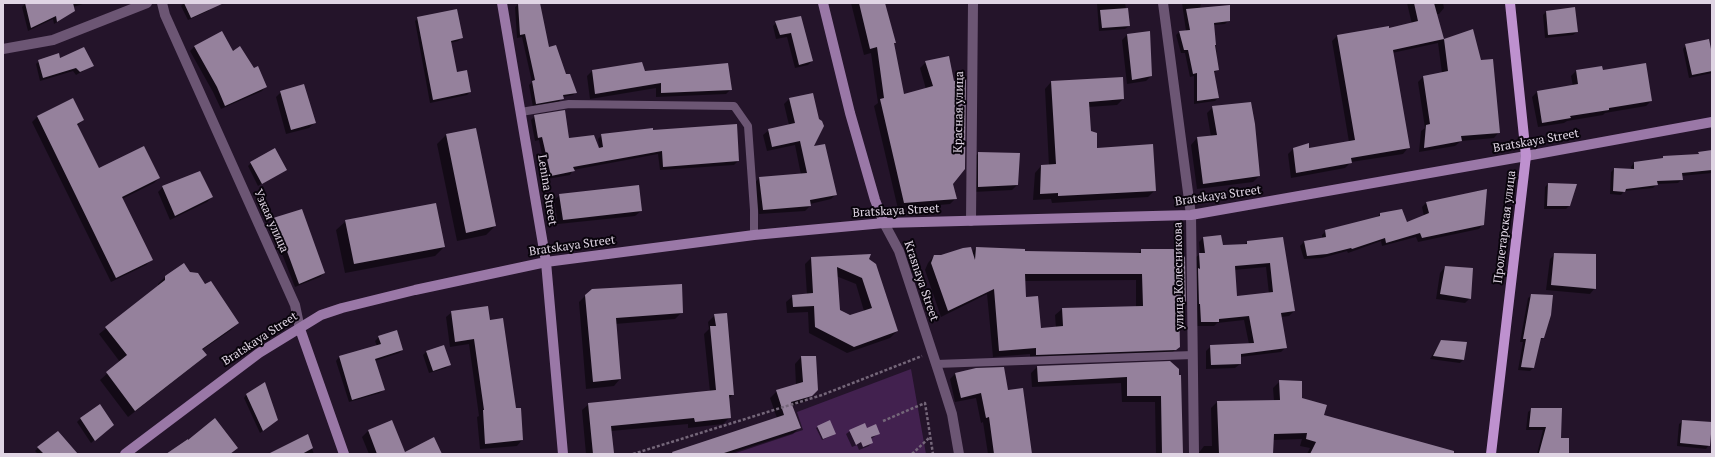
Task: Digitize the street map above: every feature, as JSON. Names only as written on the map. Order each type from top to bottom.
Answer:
[{"type":"main road","name":"Lenina Street","points":[[502,3],[546,262],[563,454]]},
{"type":"main road","name":"Krasnaya Street","points":[[824,3],[850,113],[875,200],[884,224]]},
{"type":"main road","name":"Пролетарская улица","points":[[1491,454],[1526,156],[1510,3]]},
{"type":"main road","name":"Bratskaya Street","points":[[125,454],[259,353],[321,316],[342,308],[415,290],[546,262],[754,235],[884,224],[1191,215],[1712,122]]},
{"type":"main road","name":"Узкая улица","points":[[300,329],[344,454]]},
{"type":"street","points":[[3,49],[53,40],[147,3]]},
{"type":"street","name":"Узкая улица","points":[[162,3],[165,15],[295,305],[300,329]]},
{"type":"street","name":"Красная улица","points":[[971,221],[973,3]]},
{"type":"street","name":"улица Колесникова","points":[[1163,3],[1191,215],[1194,454]]},
{"type":"street","name":"Krasnaya Street","points":[[884,224],[899,251],[936,364],[952,414],[959,454]]},
{"type":"lane","points":[[521,112],[569,104],[734,106],[748,126],[754,210],[754,235]]},
{"type":"lane","points":[[936,364],[1193,355]]},
{"type":"path","points":[[633,454],[822,395],[932,352]]},
{"type":"path","points":[[883,421],[925,403],[932,454]]},
{"type":"path","points":[[912,454],[929,438]]},
{"type":"shaded area","points":[[911,369],[926,454],[728,454],[803,430],[797,412]]},
{"type":"building","points":[[25,3],[73,3],[75,11],[57,22],[56,16],[31,28]]},
{"type":"building","points":[[184,3],[224,3],[191,18]]},
{"type":"building","points":[[518,3],[540,3],[549,47],[556,45],[566,74],[570,74],[577,93],[563,95],[564,99],[536,104],[532,81],[535,80],[525,34],[520,35]]},
{"type":"building","points":[[859,3],[885,3],[896,43],[894,43],[904,94],[933,86],[925,61],[949,56],[954,81],[966,78],[965,169],[953,184],[957,199],[904,203],[880,99],[884,98],[877,47],[870,49]]},
{"type":"building","points":[[1414,3],[1434,3],[1444,39],[1393,50],[1410,148],[1351,158],[1352,163],[1296,173],[1293,148],[1309,143],[1309,148],[1355,140],[1337,35],[1389,26],[1389,28],[1418,21]]},
{"type":"building","points":[[1230,5],[1230,21],[1214,23],[1215,45],[1219,70],[1214,71],[1219,98],[1197,101],[1197,73],[1193,74],[1188,50],[1184,50],[1179,31],[1190,30],[1186,9]]},
{"type":"building","points":[[1575,7],[1578,32],[1548,35],[1546,11]]},
{"type":"building","points":[[1128,8],[1130,26],[1102,28],[1100,10]]},
{"type":"building","points":[[457,9],[463,38],[451,41],[457,72],[467,70],[471,92],[433,100],[417,17]]},
{"type":"building","points":[[801,16],[813,61],[799,65],[791,33],[780,35],[775,21]]},
{"type":"building","points":[[1473,29],[1481,60],[1493,59],[1500,133],[1461,136],[1462,141],[1424,148],[1426,125],[1430,124],[1423,76],[1448,71],[1444,39]]},
{"type":"building","points":[[222,31],[233,51],[240,46],[254,68],[258,66],[267,87],[225,106],[217,87],[194,46]]},
{"type":"building","points":[[1150,31],[1152,76],[1132,80],[1127,34]]},
{"type":"building","points":[[1709,39],[1712,54],[1712,71],[1692,75],[1685,44]]},
{"type":"building","points":[[84,47],[94,66],[80,72],[76,68],[43,78],[38,60],[59,53],[60,58]]},
{"type":"building","points":[[642,62],[645,71],[728,63],[732,90],[661,93],[661,83],[595,94],[592,70]]},
{"type":"building","points":[[1646,63],[1652,101],[1609,108],[1609,110],[1570,116],[1571,118],[1542,123],[1537,91],[1578,84],[1576,70],[1602,66],[1603,70]]},
{"type":"building","points":[[1123,77],[1124,99],[1089,102],[1091,131],[1097,133],[1097,148],[1153,144],[1156,191],[1058,196],[1058,193],[1040,194],[1041,165],[1056,164],[1051,81]]},
{"type":"building","points":[[304,84],[316,123],[291,130],[280,91]]},
{"type":"building","points":[[813,93],[819,119],[822,121],[824,126],[814,146],[825,144],[837,195],[810,200],[811,206],[763,210],[759,177],[807,173],[800,141],[772,147],[768,129],[795,123],[789,98]]},
{"type":"building","points":[[73,98],[84,120],[77,124],[99,168],[144,146],[160,178],[122,197],[153,260],[116,278],[37,116]]},
{"type":"building","points":[[1251,102],[1255,124],[1260,176],[1203,184],[1197,137],[1217,135],[1212,106]]},
{"type":"building","points":[[565,110],[569,138],[594,135],[599,148],[603,147],[601,134],[653,128],[653,130],[737,124],[739,161],[663,167],[662,151],[573,167],[575,171],[551,176],[542,137],[538,138],[534,115]]},
{"type":"building","points":[[476,128],[496,226],[466,233],[446,134]]},
{"type":"building","points":[[275,148],[287,170],[262,184],[250,162]]},
{"type":"building","points":[[1712,150],[1712,170],[1682,173],[1683,180],[1657,181],[1658,185],[1626,189],[1625,192],[1613,191],[1614,168],[1634,169],[1634,162],[1663,158],[1663,156],[1699,154],[1698,152]]},
{"type":"building","points":[[978,152],[1020,153],[1018,185],[978,187]]},
{"type":"building","points":[[200,171],[213,197],[175,216],[162,186]]},
{"type":"building","points":[[1548,183],[1577,184],[1570,206],[1547,206]]},
{"type":"building","points":[[639,185],[642,211],[563,220],[559,194]]},
{"type":"building","points":[[1487,189],[1484,225],[1422,238],[1420,233],[1386,243],[1385,238],[1352,249],[1307,256],[1304,241],[1326,237],[1325,230],[1380,216],[1380,213],[1402,209],[1407,222],[1429,213],[1426,202]]},
{"type":"building","points":[[436,203],[445,247],[354,264],[345,220]]},
{"type":"building","points":[[302,209],[325,273],[299,284],[273,218]]},
{"type":"building","points":[[1221,235],[1223,245],[1247,244],[1247,241],[1283,237],[1295,311],[1281,313],[1287,348],[1241,354],[1241,364],[1211,365],[1210,345],[1254,343],[1249,316],[1219,319],[1219,322],[1201,322],[1198,268],[1200,269],[1199,253],[1205,253],[1203,237]],"holes":[[[1270,263],[1273,292],[1237,296],[1235,266]]]},
{"type":"building","points":[[971,247],[975,260],[976,247],[1025,249],[1025,251],[1141,253],[1141,249],[1174,249],[1185,257],[1186,305],[1179,305],[1180,347],[1176,350],[1036,355],[1036,348],[999,351],[994,289],[948,311],[931,263],[934,255],[941,255]],"holes":[[[1025,274],[1142,274],[1143,306],[1062,308],[1063,326],[1041,328],[1038,296],[1026,297]]]},
{"type":"building","points":[[1554,253],[1596,254],[1596,289],[1551,285]]},
{"type":"building","points":[[871,254],[869,259],[876,264],[898,331],[854,347],[815,327],[814,306],[793,307],[792,295],[813,293],[811,257]],"holes":[[[837,267],[862,278],[872,308],[850,315],[840,310]]]},
{"type":"building","points":[[184,263],[190,272],[198,273],[205,284],[211,281],[239,323],[202,349],[207,355],[135,411],[106,372],[127,355],[105,327],[165,280],[165,276]]},
{"type":"building","points":[[1445,266],[1473,268],[1471,299],[1440,294]]},
{"type":"building","points":[[682,284],[683,313],[616,318],[621,379],[593,382],[585,295],[592,289]]},
{"type":"building","points":[[1531,294],[1553,295],[1551,315],[1544,338],[1541,338],[1534,368],[1521,367],[1526,339],[1523,339]]},
{"type":"building","points":[[488,306],[490,320],[503,318],[516,408],[521,408],[523,440],[485,444],[484,410],[474,339],[455,342],[451,311]]},
{"type":"building","points":[[727,313],[734,395],[729,395],[731,418],[695,422],[694,418],[611,426],[614,453],[593,454],[588,403],[716,390],[710,326],[716,326],[714,314]]},
{"type":"building","points":[[397,330],[403,350],[375,359],[385,390],[352,400],[339,356],[381,344],[378,336]]},
{"type":"building","points":[[1441,340],[1467,342],[1464,360],[1433,356]]},
{"type":"building","points":[[444,345],[451,365],[433,371],[426,351]]},
{"type":"building","points":[[801,356],[816,356],[818,390],[812,396],[791,402],[801,428],[721,454],[673,454],[672,452],[784,415],[776,390],[803,382]]},
{"type":"building","points":[[1170,361],[1179,369],[1179,375],[1181,375],[1183,454],[1162,454],[1161,396],[1127,396],[1127,377],[1038,382],[1037,366]]},
{"type":"building","points":[[1004,367],[1008,390],[1023,388],[1032,454],[994,454],[989,417],[986,418],[981,393],[961,398],[955,373],[976,368]]},
{"type":"building","points":[[1279,380],[1302,381],[1302,398],[1327,405],[1324,415],[1454,451],[1454,454],[1310,454],[1316,442],[1306,439],[1307,433],[1274,434],[1273,454],[1219,454],[1217,401],[1280,400]]},
{"type":"building","points":[[265,382],[278,420],[263,431],[246,394]]},
{"type":"building","points":[[100,404],[114,425],[95,441],[80,418]]},
{"type":"building","points":[[1531,408],[1562,408],[1561,438],[1569,438],[1569,454],[1539,453],[1546,427],[1529,427]]},
{"type":"building","points":[[215,418],[238,448],[230,454],[166,454],[188,440]]},
{"type":"building","points":[[392,420],[405,452],[434,437],[442,454],[377,454],[368,430]]},
{"type":"building","points":[[830,420],[836,434],[823,439],[817,426]]},
{"type":"building","points":[[1682,420],[1712,422],[1710,446],[1680,443]]},
{"type":"building","points":[[865,423],[867,428],[876,424],[880,434],[871,437],[873,443],[863,447],[861,442],[856,445],[849,430]]},
{"type":"building","points":[[58,431],[78,454],[44,454],[37,447]]},
{"type":"building","points":[[308,434],[313,448],[302,454],[268,454]]}]
